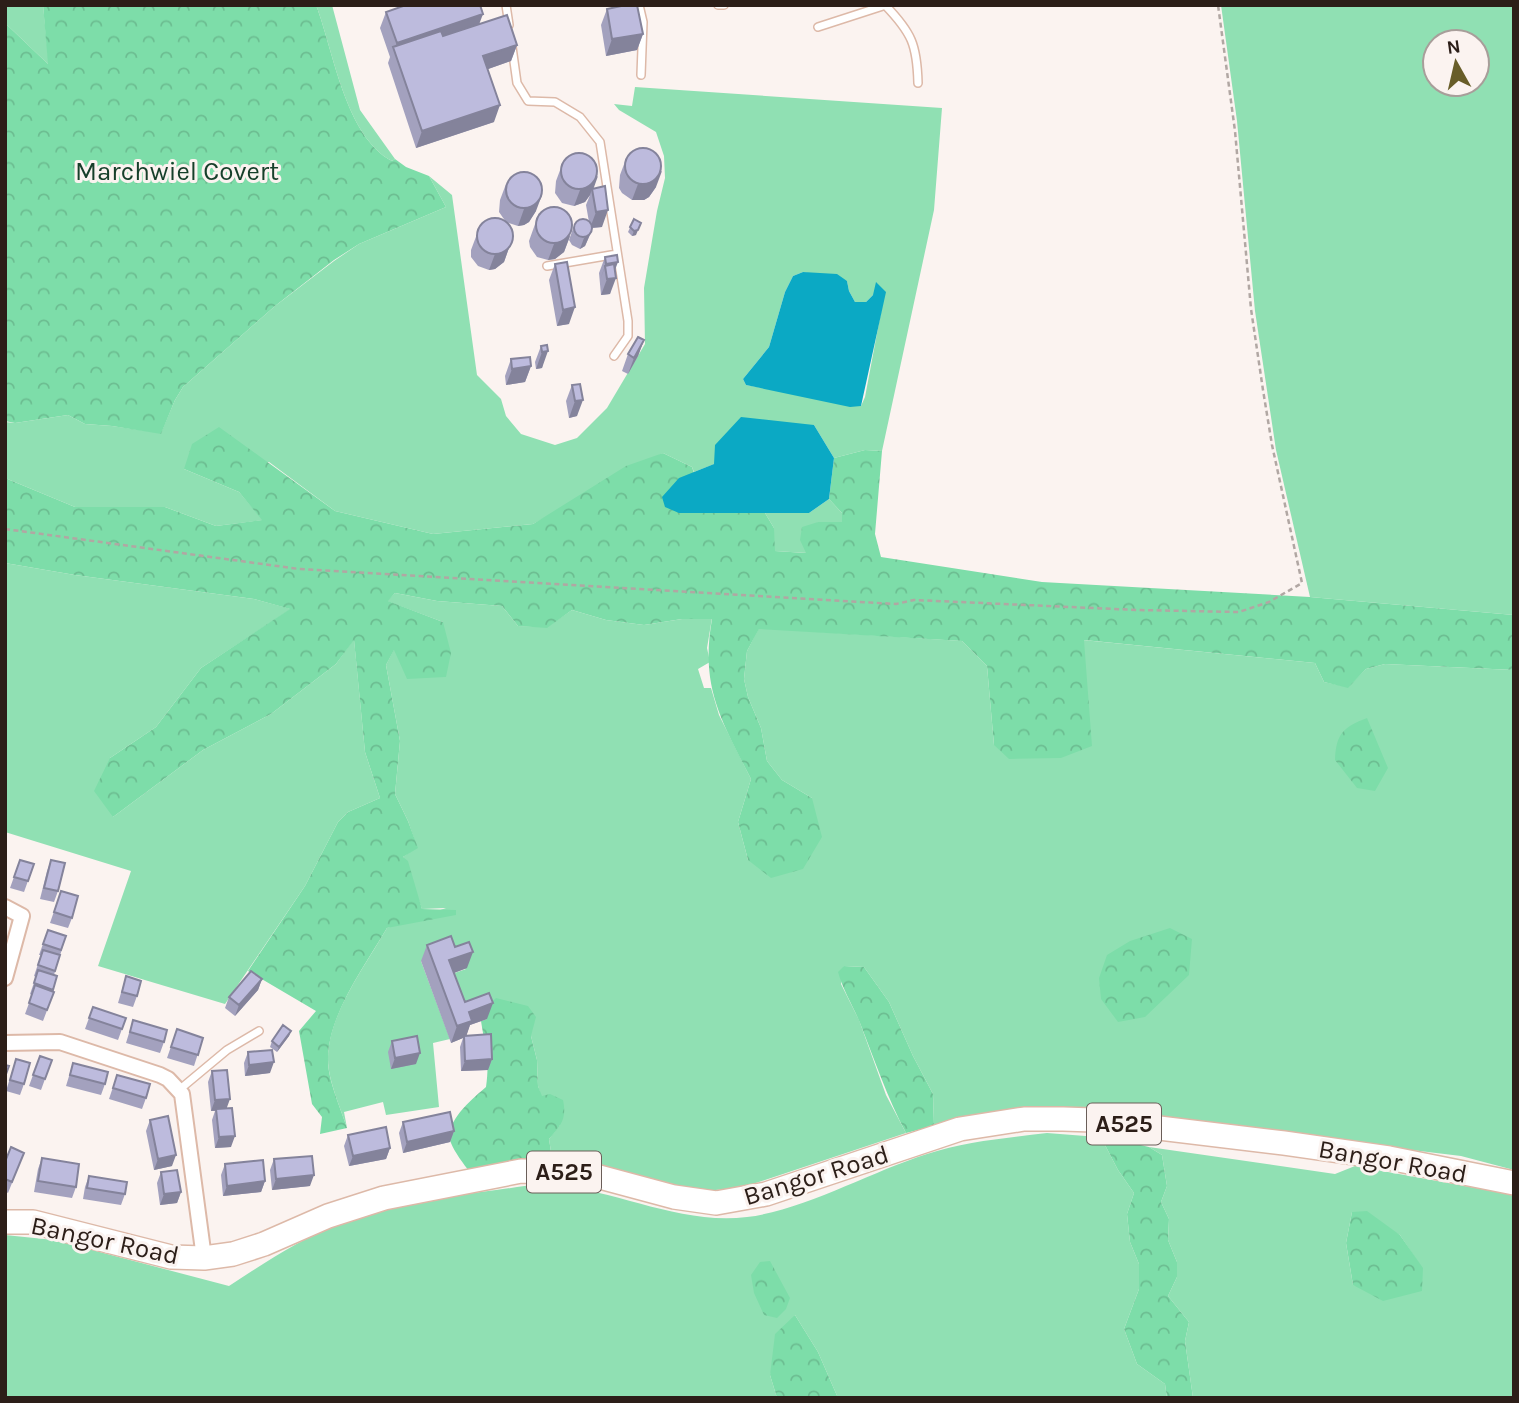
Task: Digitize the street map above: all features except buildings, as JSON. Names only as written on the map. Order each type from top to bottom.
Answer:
[{"type":"main road","name":"Bangor Road","points":[[5,1222],[33,1222],[171,1257],[204,1258],[233,1254],[264,1244],[328,1216],[384,1198],[521,1171],[580,1172],[674,1198],[716,1203],[766,1194],[960,1129],[1024,1119],[1093,1120],[1284,1143],[1389,1158],[1514,1183]]},
{"type":"street","points":[[5,906],[22,916],[5,978]]},
{"type":"street","points":[[5,1043],[60,1042],[160,1075],[179,1090],[182,1094],[204,1258]]},
{"type":"lane","points":[[506,5],[510,31]]},
{"type":"lane","points":[[639,5],[643,22],[641,75]]},
{"type":"lane","points":[[718,5],[724,5]]},
{"type":"lane","points":[[818,27],[886,5],[905,26],[918,55],[918,83]]},
{"type":"lane","points":[[512,44],[517,83],[528,101],[555,102],[580,117],[600,142],[628,336],[614,356]]},
{"type":"lane","points":[[547,266],[617,254]]},
{"type":"lane","points":[[179,1090],[227,1050],[259,1031]]},
{"type":"path","points":[[5,529],[299,569],[896,604],[914,600],[1239,612],[1269,602],[1302,583],[1272,445],[1257,350],[1235,131],[1218,5]]},
{"type":"green space","points":[[5,5],[43,5],[49,65],[5,23]]},
{"type":"green space","name":"Marchwiel Covert","points":[[43,5],[316,5],[343,91],[363,133],[376,149],[392,161],[395,159],[406,167],[429,176],[446,207],[359,244],[275,306],[183,387],[161,434],[85,424],[68,415],[15,423],[5,421],[5,23],[48,64]]},
{"type":"green space","points":[[316,5],[332,5],[360,110],[395,159],[392,161],[376,149],[352,113]]},
{"type":"green space","points":[[1221,5],[1514,5],[1514,615],[1310,597],[1276,450],[1255,311],[1237,121]]},
{"type":"green space","points":[[635,87],[942,108],[934,210],[882,451],[865,450],[834,458],[814,425],[694,472],[692,467],[663,453],[533,524],[433,534],[335,511],[269,462],[184,469],[239,492],[263,520],[216,526],[165,507],[75,507],[5,478],[5,422],[68,415],[85,424],[161,433],[183,387],[275,306],[359,244],[446,207],[429,176],[452,195],[477,375],[501,399],[506,416],[521,434],[555,445],[577,438],[607,408],[645,344],[644,288],[665,178],[664,156],[656,132],[619,110],[614,104],[632,106]],"holes":[[[803,272],[847,281],[855,302],[866,302],[873,295],[885,291],[861,406],[746,385],[743,379],[769,347],[785,292],[793,276]]]},
{"type":"green space","points":[[219,427],[335,511],[433,534],[533,524],[626,466],[663,453],[692,467],[702,497],[739,513],[765,513],[774,528],[775,551],[806,553],[800,540],[802,527],[818,522],[842,522],[842,513],[829,499],[834,458],[865,450],[882,451],[875,534],[881,557],[1042,582],[1310,597],[1514,615],[1514,670],[1385,664],[1366,669],[1348,688],[1324,682],[1315,663],[1084,640],[1092,746],[1061,758],[1009,759],[994,745],[987,666],[962,641],[759,629],[747,651],[744,679],[748,697],[761,728],[767,761],[782,780],[812,798],[822,837],[803,869],[771,878],[748,860],[738,822],[751,779],[722,720],[711,684],[709,643],[712,619],[682,619],[644,625],[606,620],[572,610],[547,628],[518,626],[502,606],[437,601],[395,593],[388,601],[443,622],[451,653],[446,677],[407,679],[394,650],[386,665],[400,741],[395,794],[418,848],[403,857],[408,861],[422,909],[456,910],[456,915],[387,928],[340,1009],[329,1044],[330,1077],[347,1128],[320,1134],[322,1117],[312,1104],[299,1031],[316,1011],[248,971],[305,886],[338,822],[348,812],[380,798],[365,752],[354,640],[336,664],[271,714],[203,750],[113,817],[94,791],[110,758],[156,727],[201,668],[290,609],[254,599],[5,563],[5,478],[75,507],[165,507],[216,526],[262,520],[239,492],[184,469],[192,444]]},
{"type":"green space","points":[[829,499],[842,513],[842,522],[818,522],[807,553],[774,551],[774,528],[765,513],[809,513]]},
{"type":"green space","points":[[5,563],[254,599],[291,609],[201,668],[156,727],[110,758],[113,817],[203,750],[271,714],[336,664],[354,639],[365,752],[380,798],[348,812],[338,822],[305,886],[225,1004],[98,966],[131,871],[5,832]]},
{"type":"green space","points":[[395,593],[437,601],[502,606],[518,626],[547,627],[572,610],[606,620],[644,625],[712,618],[707,648],[710,662],[698,669],[704,688],[711,688],[719,715],[751,779],[738,822],[748,860],[812,798],[782,780],[767,761],[761,728],[748,697],[744,679],[747,651],[759,628],[962,641],[987,666],[994,745],[1083,640],[1315,663],[1324,682],[1348,687],[1366,669],[1385,664],[1514,670],[1514,1170],[1461,1156],[1271,1133],[1141,1113],[1023,1109],[934,1126],[933,1094],[889,1002],[864,967],[844,966],[841,984],[859,1020],[886,1095],[906,1133],[741,1188],[690,1192],[552,1158],[549,1139],[560,1125],[541,1096],[531,1036],[484,1009],[459,1018],[443,977],[466,969],[421,961],[450,1039],[433,1043],[439,1107],[386,1115],[383,1102],[344,1112],[347,1128],[332,1085],[328,1060],[329,1043],[340,1009],[387,928],[446,908],[422,909],[403,857],[417,847],[395,794],[400,741],[386,665],[394,649],[443,622],[387,601]]},
{"type":"green space","points":[[1367,718],[1388,768],[1375,791],[1357,788],[1335,760],[1342,733]]},
{"type":"green space","points":[[1170,928],[1192,939],[1189,975],[1145,1017],[1118,1022],[1101,999],[1099,978],[1107,955],[1130,941]]},
{"type":"green space","points":[[844,966],[864,967],[889,1002],[933,1094],[934,1126],[906,1133],[840,979],[838,972]]},
{"type":"green space","points":[[496,998],[528,1006],[536,1017],[531,1036],[537,1060],[538,1086],[542,1096],[550,1094],[563,1100],[564,1107],[562,1121],[549,1139],[552,1158],[581,1166],[470,1172],[452,1146],[449,1136],[455,1120],[486,1087],[487,1061],[481,1021],[487,1019],[484,1009]]},
{"type":"green space","points":[[1047,1133],[1111,1138],[1105,1145],[1134,1193],[1127,1214],[1130,1242],[1139,1264],[1139,1289],[1124,1329],[1137,1364],[1165,1384],[1167,1398],[838,1398],[818,1352],[795,1315],[770,1375],[777,1398],[5,1398],[5,1235],[54,1240],[229,1286],[283,1252],[325,1230],[378,1212],[437,1199],[547,1185],[578,1188],[698,1216],[747,1217],[792,1207],[941,1150],[986,1140]]},
{"type":"green space","points":[[1111,1138],[1149,1147],[1162,1155],[1167,1186],[1161,1202],[1169,1219],[1168,1240],[1177,1262],[1177,1277],[1168,1296],[1189,1322],[1185,1341],[1193,1398],[1167,1398],[1165,1384],[1137,1364],[1124,1329],[1139,1289],[1139,1264],[1130,1242],[1127,1214],[1134,1193],[1105,1145]]},
{"type":"green space","points":[[1149,1147],[1335,1174],[1355,1166],[1514,1195],[1514,1398],[1193,1398],[1185,1341],[1189,1322],[1168,1296],[1177,1277],[1177,1262],[1168,1240],[1169,1219],[1161,1202],[1167,1186],[1162,1155]],"holes":[[[1352,1212],[1400,1235],[1422,1268],[1422,1291],[1353,1285],[1346,1243]]]},
{"type":"green space","points":[[1367,1211],[1400,1235],[1423,1268],[1422,1291],[1383,1301],[1353,1285],[1346,1243],[1352,1212]]},
{"type":"green space","points":[[770,1261],[790,1298],[786,1309],[777,1318],[764,1315],[754,1293],[751,1275],[760,1262]]},
{"type":"green space","points":[[795,1315],[818,1352],[838,1398],[777,1398],[770,1375],[775,1334]]},
{"type":"water","points":[[803,272],[837,274],[847,281],[855,302],[866,302],[873,295],[876,282],[886,292],[861,406],[850,407],[746,385],[743,379],[769,347],[785,292],[793,276]]},
{"type":"water","points":[[741,417],[814,425],[834,458],[829,499],[809,513],[679,513],[665,507],[662,497],[679,478],[714,464],[715,445]]}]
